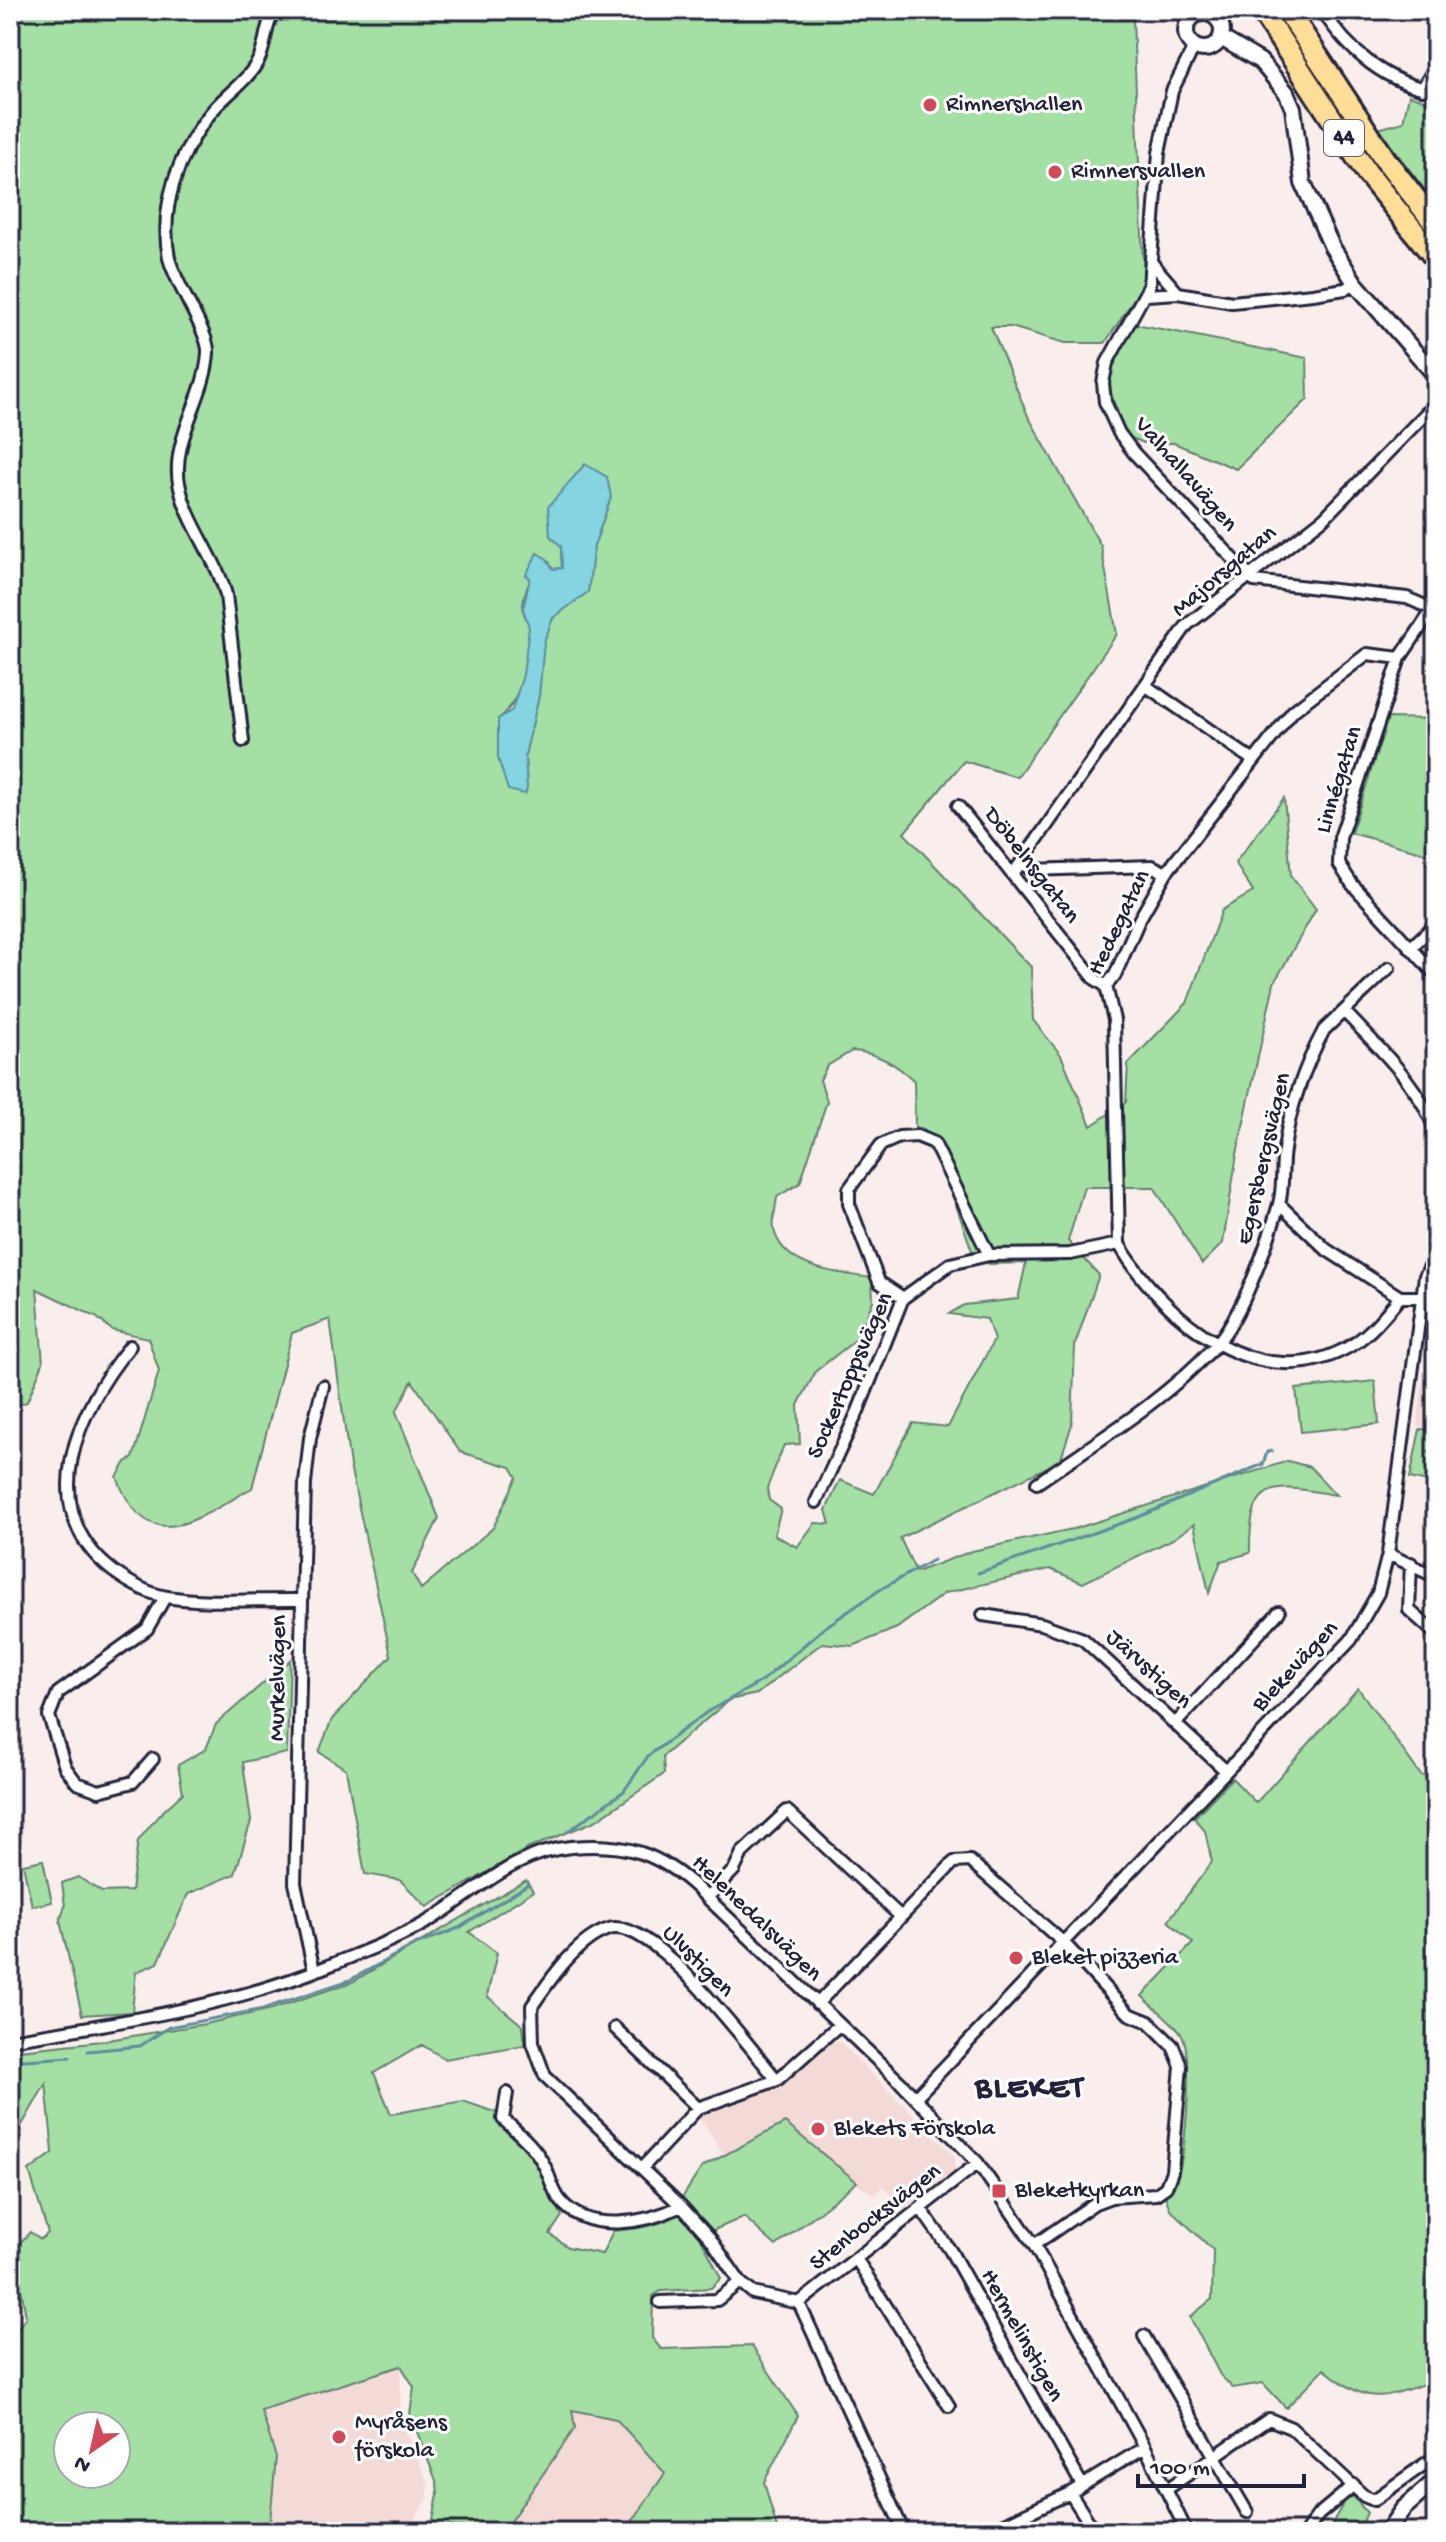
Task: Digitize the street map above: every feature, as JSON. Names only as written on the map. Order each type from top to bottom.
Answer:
[{"type":"highway","name":"44","points":[[1261,10],[1367,173],[1436,259]]},
{"type":"highway","name":"44","points":[[1287,10],[1376,147],[1436,225]]},
{"type":"street","points":[[243,741],[226,595],[220,573],[191,518],[178,482],[182,446],[200,394],[209,350],[178,288],[166,232],[168,206],[185,153],[208,115],[258,62],[271,16],[276,10]]},
{"type":"street","points":[[1322,10],[1336,32],[1366,60],[1394,78],[1436,91]]},
{"type":"street","points":[[1193,13],[1208,13],[1216,18],[1222,26],[1221,38],[1210,49],[1194,47],[1186,29],[1193,13]]},
{"type":"street","points":[[1221,38],[1260,61],[1286,92],[1293,108],[1303,183],[1332,247],[1355,283],[1436,376]]},
{"type":"street","name":"Valhallavägen","points":[[1194,47],[1172,91],[1159,153],[1152,263],[1146,295],[1115,342],[1103,383],[1105,402],[1119,433],[1248,577]]},
{"type":"street","points":[[1422,89],[1436,66]]},
{"type":"street","points":[[1152,263],[1178,293]]},
{"type":"street","points":[[1146,295],[1178,293],[1232,302],[1313,294],[1345,289],[1355,283]]},
{"type":"street","name":"Majorsgatan","points":[[1013,874],[1187,625],[1324,518],[1436,403]]},
{"type":"street","points":[[1248,577],[1265,583],[1407,598],[1434,607],[1400,658]]},
{"type":"street","name":"Hedegatan","points":[[1119,1244],[1114,1020],[1106,986],[1115,975],[1139,920],[1166,873],[1293,711],[1367,654],[1400,658]]},
{"type":"street","name":"Linnégatan","points":[[1400,658],[1343,826],[1339,864],[1352,884],[1436,975]]},
{"type":"street","points":[[1145,685],[1254,761]]},
{"type":"street","name":"Döbelnsgatan","points":[[958,806],[1095,979],[1106,986]]},
{"type":"street","points":[[1021,863],[1031,870],[1152,866],[1166,873]]},
{"type":"street","points":[[1410,948],[1436,924]]},
{"type":"street","name":"Egersbergsvägen","points":[[1037,1483],[1162,1395],[1217,1345],[1260,1265],[1279,1204],[1284,1146],[1293,1109],[1318,1040],[1389,968]]},
{"type":"street","points":[[1344,1011],[1410,1085],[1424,1105],[1436,1133]]},
{"type":"street","points":[[903,1298],[879,1282],[849,1204],[849,1189],[881,1145],[899,1137],[917,1136],[934,1143],[989,1255]]},
{"type":"street","points":[[1279,1204],[1327,1250],[1400,1297],[1422,1297]]},
{"type":"street","points":[[1119,1244],[1137,1275],[1163,1303],[1217,1345],[1241,1356],[1287,1362],[1329,1356],[1354,1344],[1400,1297]]},
{"type":"street","name":"Sockertoppsvägen","points":[[816,1502],[858,1411],[903,1298],[930,1275],[950,1264],[989,1255],[1070,1254],[1119,1244]]},
{"type":"street","name":"Blekevägen","points":[[915,2098],[1065,1944],[1225,1770],[1351,1640],[1378,1593],[1388,1554],[1425,1276],[1436,1254]]},
{"type":"street","points":[[130,1346],[103,1378],[71,1456],[70,1505],[96,1557],[127,1581],[165,1597],[301,1600]]},
{"type":"street","name":"Murkelvägen","points":[[314,1971],[295,1883],[306,1472],[310,1438],[323,1386]]},
{"type":"street","points":[[1388,1554],[1436,1577]]},
{"type":"street","points":[[1411,1563],[1409,1610],[1436,1634]]},
{"type":"street","points":[[153,1759],[133,1782],[99,1791],[77,1783],[65,1767],[49,1716],[58,1693],[147,1629],[165,1597]]},
{"type":"street","points":[[1176,1723],[1279,1612]]},
{"type":"street","name":"Järvstigen","points":[[983,1615],[1042,1624],[1083,1639],[1225,1770]]},
{"type":"street","points":[[707,1898],[734,1870],[742,1853],[787,1811],[900,1916]]},
{"type":"street","name":"Helenedalsvägen","points":[[10,2040],[212,2006],[314,1971],[423,1924],[510,1866],[556,1850],[586,1847],[649,1853],[678,1870],[915,2098],[978,2163],[1034,2245],[1145,2447],[1187,2532]]},
{"type":"street","points":[[817,2004],[954,1862],[970,1861],[1065,1944],[1129,2014],[1163,2033],[1173,2046],[1181,2066],[1172,2171],[1166,2187],[1156,2194],[1111,2197],[1095,2203],[1034,2245]]},
{"type":"street","name":"Ulvstigen","points":[[740,2282],[710,2238],[681,2206],[545,2076],[533,2043],[532,2006],[582,1946],[606,1930],[633,1930],[651,1941],[705,1996],[777,2080]]},
{"type":"street","points":[[643,2167],[698,2108],[777,2080],[839,2025]]},
{"type":"street","points":[[615,2028],[698,2108]]},
{"type":"street","points":[[507,2093],[503,2119],[537,2153],[557,2194],[569,2208],[620,2225],[663,2215],[681,2206]]},
{"type":"street","name":"Stenbocksvägen","points":[[799,2303],[978,2163]]},
{"type":"street","name":"Hermelinstigen","points":[[921,2209],[950,2250],[1082,2485]]},
{"type":"street","points":[[857,2260],[949,2406]]},
{"type":"street","points":[[660,2302],[717,2300],[740,2282],[753,2293],[799,2303],[904,2532]]},
{"type":"street","points":[[1144,2336],[1247,2512]]},
{"type":"street","points":[[1167,2489],[1262,2421],[1279,2421],[1368,2498],[1380,2499],[1418,2466],[1436,2456]]},
{"type":"street","points":[[992,2531],[1070,2493],[1145,2447]]},
{"type":"street","points":[[1387,2532],[1403,2509],[1436,2480]]},
{"type":"street","points":[[1306,2532],[1318,2515],[1354,2485]]},
{"type":"street","points":[[1070,2493],[1095,2532]]},
{"type":"shaded area","points":[[1436,1274],[1436,1430],[1417,1426]]},
{"type":"shaded area","name":"Blekets Förskola","points":[[829,2042],[840,2042],[955,2156],[955,2171],[903,2209],[884,2186],[874,2195],[805,2153],[726,2157],[697,2114],[711,2103],[789,2080]]},
{"type":"shaded area","name":"Myråsens förskola","points":[[401,2366],[400,2418],[429,2484],[428,2499],[406,2532],[269,2532],[276,2457],[261,2410]]},
{"type":"shaded area","points":[[572,2410],[616,2419],[665,2473],[625,2532],[426,2532],[432,2525],[504,2530]]},
{"type":"green space","points":[[10,10],[1137,10],[1133,20],[1144,284],[1105,343],[1065,343],[1011,327],[991,327],[1028,416],[1101,546],[1117,634],[1017,777],[964,761],[904,833],[1031,967],[1033,1020],[1061,1055],[1091,1126],[1126,1102],[1128,1064],[1187,1003],[1222,910],[1253,892],[1235,863],[1284,798],[1291,876],[1316,909],[1274,983],[1237,1154],[1223,1243],[1202,1264],[1154,1187],[1084,1187],[1068,1241],[1099,1275],[1075,1345],[1072,1424],[1060,1461],[900,1538],[916,1572],[972,1551],[1077,1528],[1288,1461],[1310,1467],[1336,1495],[1295,1489],[1269,1492],[1260,1499],[1254,1511],[1250,1553],[1221,1561],[1209,1593],[1194,1524],[1173,1539],[1083,1583],[1050,1569],[945,1593],[897,1628],[853,1646],[822,1643],[757,1694],[729,1700],[663,1756],[664,1774],[595,1821],[527,1849],[427,1907],[400,1880],[365,1874],[346,1769],[319,1752],[332,1719],[391,1656],[350,1466],[330,1319],[292,1333],[252,1488],[193,1520],[175,1525],[158,1525],[143,1518],[129,1503],[117,1477],[126,1462],[133,1458],[159,1371],[148,1338],[112,1330],[96,1317],[37,1289],[43,1363],[27,1402],[10,1408]],"holes":[[[585,465],[611,497],[594,546],[588,591],[553,618],[544,641],[539,696],[525,755],[527,789],[498,719],[513,702],[523,677],[529,638],[523,609],[527,588],[547,559],[553,569],[562,568],[558,497]],[[852,1051],[861,1052],[886,1060],[914,1081],[915,1127],[924,1129],[942,1165],[972,1251],[989,1264],[1026,1263],[1018,1299],[964,1305],[949,1314],[987,1319],[994,1340],[948,1427],[913,1423],[874,1494],[840,1480],[826,1510],[830,1524],[815,1523],[797,1547],[774,1535],[781,1509],[769,1500],[767,1488],[784,1445],[800,1444],[798,1405],[816,1371],[858,1338],[873,1301],[872,1278],[830,1271],[801,1261],[789,1254],[774,1230],[777,1197],[800,1183],[827,1101],[820,1080],[827,1066]],[[412,1381],[460,1452],[511,1467],[517,1477],[493,1528],[421,1589],[412,1573],[439,1518],[396,1412]]]},
{"type":"green space","points":[[1409,95],[1436,104],[1436,204],[1378,129],[1403,122]]},
{"type":"green space","points":[[1131,323],[1307,358],[1308,399],[1236,469],[1174,443],[1144,443],[1131,438],[1123,428],[1107,382],[1110,364]]},
{"type":"green space","points":[[1388,718],[1436,719],[1436,856],[1351,833]]},
{"type":"green space","points":[[1375,1381],[1379,1424],[1301,1432],[1296,1389]]},
{"type":"green space","points":[[1420,1429],[1436,1430],[1436,1484],[1410,1478]]},
{"type":"green space","points":[[290,1660],[287,1753],[243,1762],[251,1821],[235,1874],[188,1894],[158,1963],[136,1972],[132,2012],[82,2015],[60,1921],[65,1906],[62,1883],[78,1877],[102,1892],[131,1891],[138,1841],[158,1816],[183,1793],[178,1765],[206,1749],[216,1724]]},
{"type":"green space","points":[[1358,1688],[1420,1774],[1436,1784],[1436,2380],[1377,2396],[1354,2390],[1324,2369],[1286,2408],[1263,2383],[1233,2388],[1220,2375],[1190,2317],[1212,2299],[1213,2250],[1170,2209],[1165,2196],[1174,2187],[1182,2157],[1188,2087],[1186,2047],[1178,2030],[1142,1996],[1193,1943],[1168,1921],[1212,1862],[1205,1831],[1194,1818],[1232,1778],[1256,1803]]},
{"type":"green space","points":[[43,1860],[52,1902],[32,1906],[23,1864]]},
{"type":"green space","points":[[526,1880],[533,1891],[469,1932],[497,1953],[487,1996],[523,2026],[525,2045],[445,2059],[422,2045],[374,2073],[391,2114],[463,2101],[495,2112],[536,2161],[562,2216],[550,2234],[568,2247],[602,2254],[613,2231],[653,2225],[681,2213],[689,2207],[682,2198],[702,2167],[785,2123],[857,2182],[776,2246],[744,2217],[700,2236],[721,2278],[711,2288],[661,2291],[653,2296],[652,2338],[661,2349],[752,2346],[798,2416],[764,2482],[778,2532],[625,2532],[665,2473],[616,2419],[572,2410],[575,2428],[504,2530],[432,2525],[437,2483],[410,2414],[414,2387],[401,2366],[261,2410],[276,2457],[269,2532],[10,2532],[10,2371],[15,2371],[17,2329],[26,2317],[16,2260],[18,2245],[30,2232],[41,2239],[48,2233],[29,2171],[53,2153],[46,2083],[10,2146],[10,2051],[102,2041],[272,2009],[352,1982]]},
{"type":"green space","points":[[1353,2496],[1367,2513],[1358,2532],[1327,2532],[1346,2499]]},
{"type":"water","points":[[585,464],[607,477],[611,497],[594,546],[588,592],[553,618],[544,641],[539,696],[525,755],[525,794],[508,790],[498,758],[498,719],[512,710],[523,675],[529,627],[523,609],[530,578],[526,575],[537,553],[547,559],[553,569],[562,568],[561,546],[550,536],[548,507]]},
{"type":"waterway","points":[[978,1573],[1136,1518],[1263,1464],[1267,1452],[1272,1451]]},
{"type":"waterway","points":[[1426,1451],[1436,1454]]},
{"type":"waterway","points":[[567,1832],[624,1791],[648,1756],[707,1712],[762,1681],[824,1628],[881,1589],[933,1560]]},
{"type":"waterway","points":[[88,2051],[140,2046],[169,2027],[263,2009],[350,1980],[410,1947],[459,1928],[527,1885]]},
{"type":"waterway","points":[[10,2061],[70,2057]]},
{"type":"place","name":"Rimnershallen","points":[[930,105]]},
{"type":"place","name":"Rimnersvallen","points":[[1055,172]]},
{"type":"place","name":"Bleket pizzeria","points":[[1016,1958]]},
{"type":"place","name":"Blekets Förskola","points":[[818,2129]]},
{"type":"place","name":"Bleketkyrkan","points":[[999,2191]]},
{"type":"place","name":"Myråsens förskola","points":[[339,2437]]},
{"type":"district","name":"BLEKET","points":[[1030,2090]]}]
